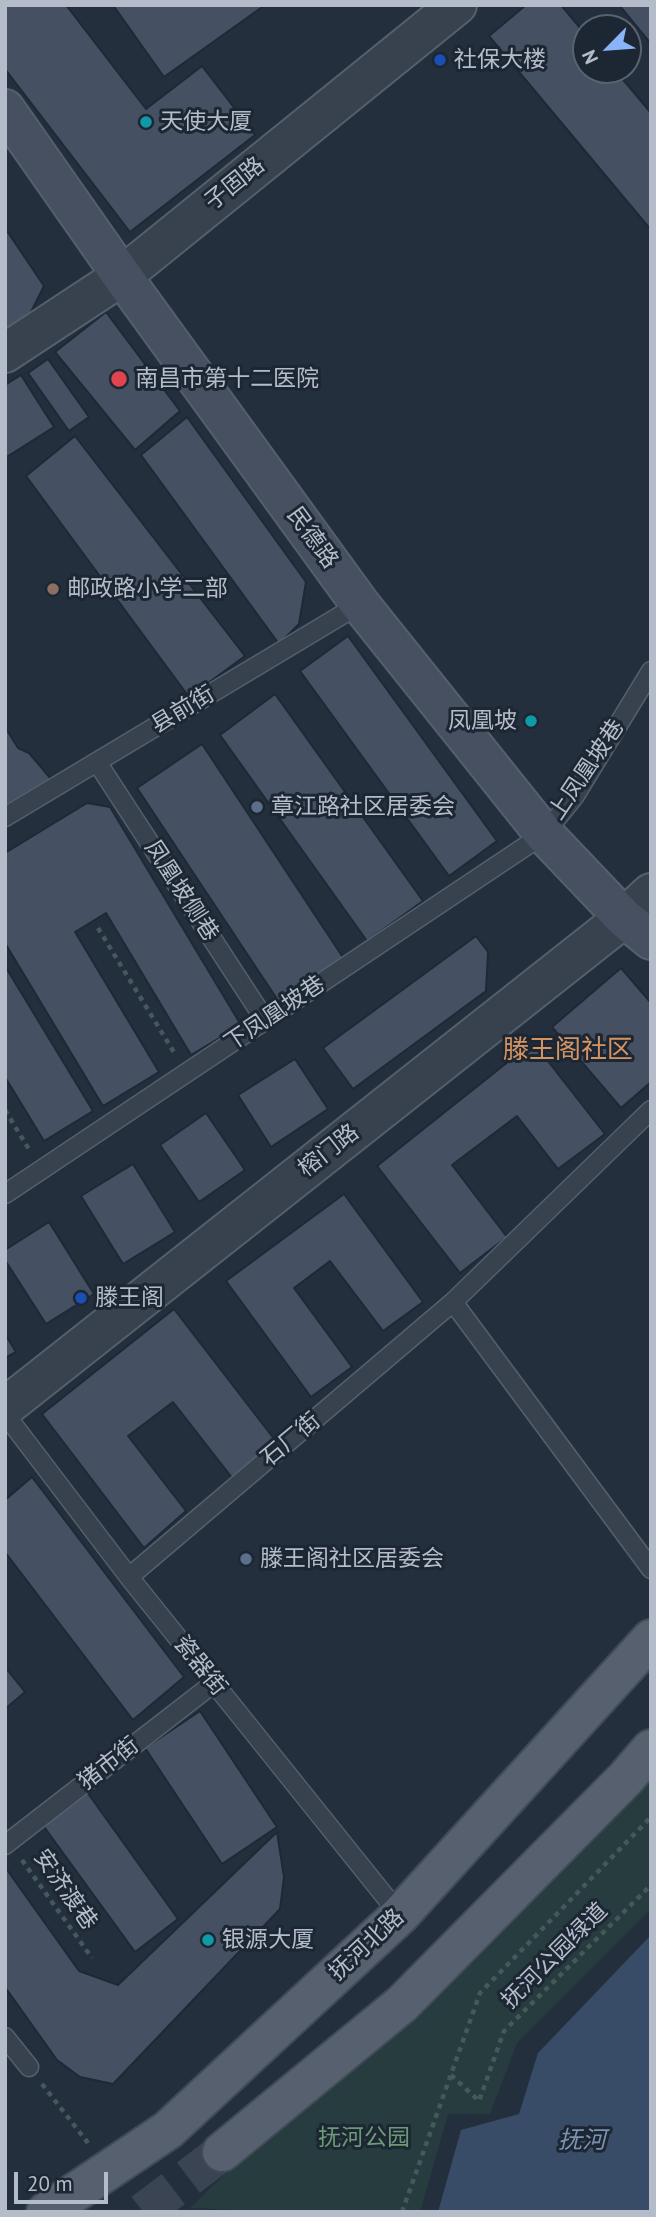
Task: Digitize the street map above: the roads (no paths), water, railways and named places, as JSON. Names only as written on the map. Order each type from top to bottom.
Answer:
[{"type":"main road","name":"民德路","points":[[5,109],[122,276],[360,604],[544,834],[642,917]]},
{"type":"main road","name":"抚河北路","points":[[46,2212],[169,2130],[400,1915],[651,1639]]},
{"type":"main road","points":[[222,2152],[402,2004],[626,1778],[651,1749]]},
{"type":"street","name":"子固路","points":[[5,353],[122,276],[457,5]]},
{"type":"street","name":"榕门路","points":[[5,1408],[642,917]]},
{"type":"lane","name":"县前街","points":[[5,817],[360,604]]},
{"type":"lane","name":"上凤凰坡巷","points":[[544,834],[574,797],[651,671]]},
{"type":"lane","name":"凤凰坡侧巷","points":[[97,762],[265,1020]]},
{"type":"lane","name":"下凤凰坡巷","points":[[5,1194],[544,834]]},
{"type":"lane","name":"石厂街","points":[[129,1577],[453,1302],[651,1110]]},
{"type":"lane","points":[[453,1302],[651,1569]]},
{"type":"lane","name":"瓷器街","points":[[5,1413],[129,1577],[400,1915]]},
{"type":"lane","name":"猪市街","points":[[7,1843],[214,1683]]},
{"type":"lane","points":[[5,2037],[29,2067]]},
{"type":"water","name":"抚河","points":[[651,1935],[651,2212],[438,2212],[461,2130],[519,2114],[538,2053]]},
{"type":"tunnel","points":[[143,2212],[222,2152]]},
{"type":"place","name":"社保大楼","points":[[440,60]]},
{"type":"place","name":"天使大厦","points":[[146,122]]},
{"type":"place","name":"南昌市第十二医院","points":[[119,379]]},
{"type":"place","name":"邮政路小学二部","points":[[53,589]]},
{"type":"place","name":"凤凰坡","points":[[531,721]]},
{"type":"place","name":"章江路社区居委会","points":[[257,807]]},
{"type":"place","name":"滕王阁","points":[[81,1298]]},
{"type":"place","name":"滕王阁社区居委会","points":[[246,1559]]},
{"type":"place","name":"银源大厦","points":[[208,1940]]},
{"type":"district","name":"滕王阁社区","points":[[568,1051]]},
{"type":"park label","name":"抚河公园","points":[[364,2138]]}]
